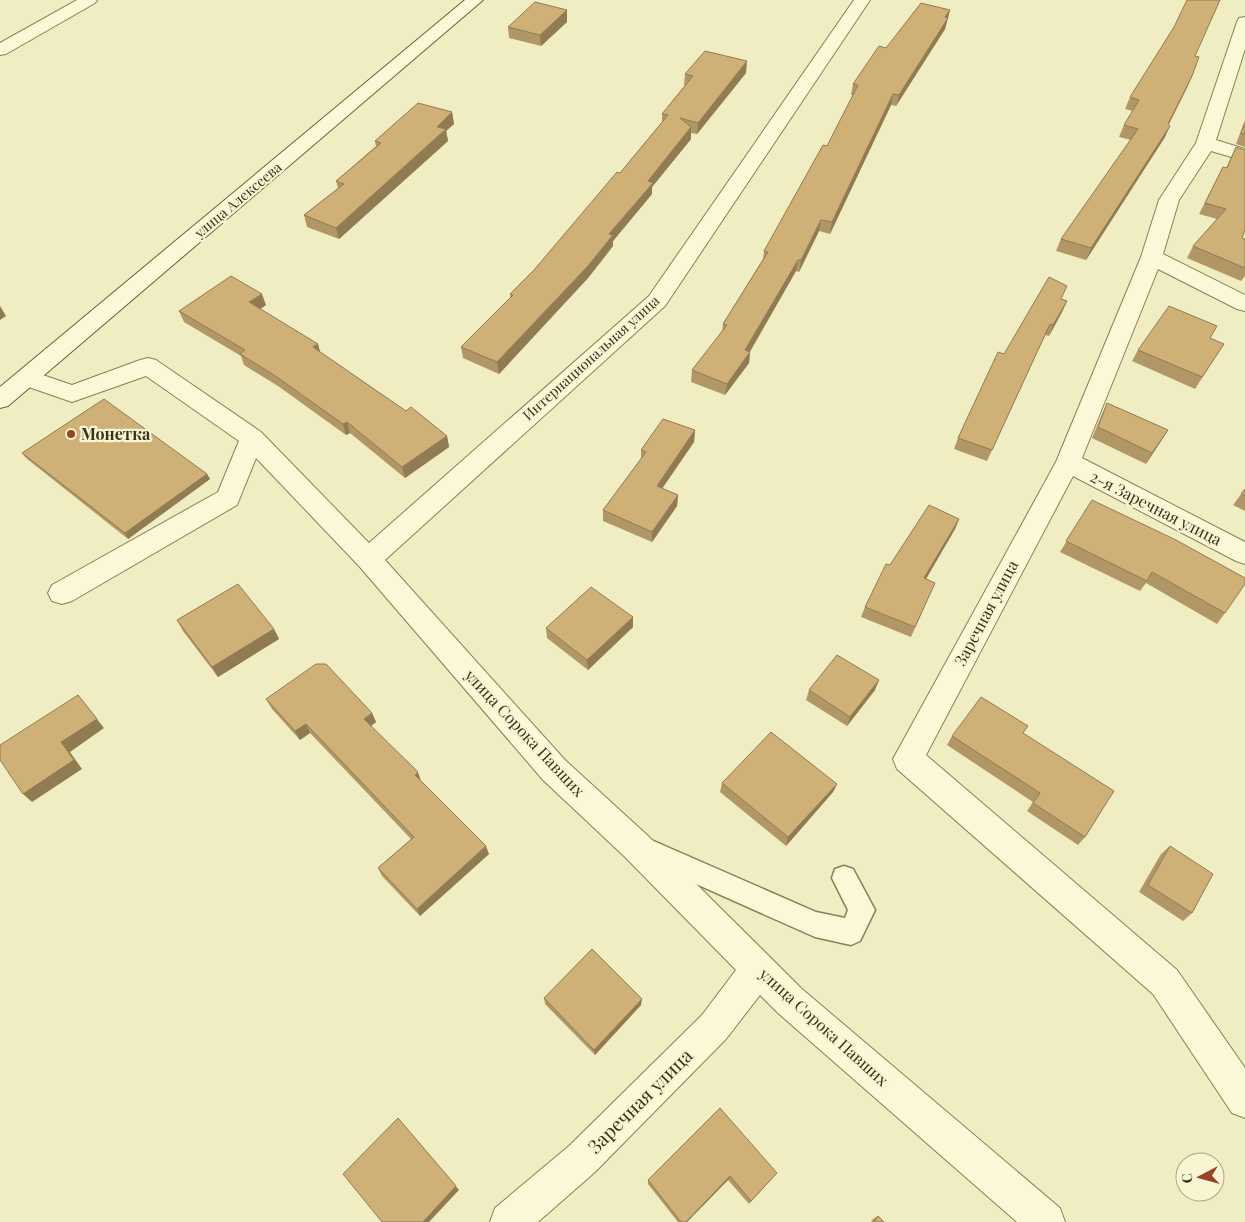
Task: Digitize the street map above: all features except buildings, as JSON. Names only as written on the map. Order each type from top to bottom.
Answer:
[{"type":"street","points":[[0,50],[89,0]]},
{"type":"street","name":"улица Алексеева","points":[[0,400],[476,0]]},
{"type":"street","name":"Интернациональная улица","points":[[368,559],[657,302],[862,0]]},
{"type":"street","name":"Заречная улица","points":[[1245,22],[1206,142],[1168,200],[1152,257],[1068,462],[908,759],[1166,982],[1245,1100]]},
{"type":"street","points":[[1206,142],[1245,155]]},
{"type":"street","points":[[1152,257],[1245,304]]},
{"type":"street","name":"улица Сорока Павших","points":[[28,378],[72,394],[148,366],[252,438],[368,559],[554,770],[635,845],[790,1001],[1046,1222]]},
{"type":"street","points":[[62,593],[228,498],[252,438]]},
{"type":"street","name":"2-я Заречная улица","points":[[1068,462],[1245,554]]},
{"type":"street","name":"Заречная улица","points":[[509,1222],[582,1159],[714,1027],[759,968]]},
{"type":"lane","points":[[635,845],[815,924],[851,932],[862,910],[844,878]]},
{"type":"place","name":"Монетка","points":[[71,434]]}]
